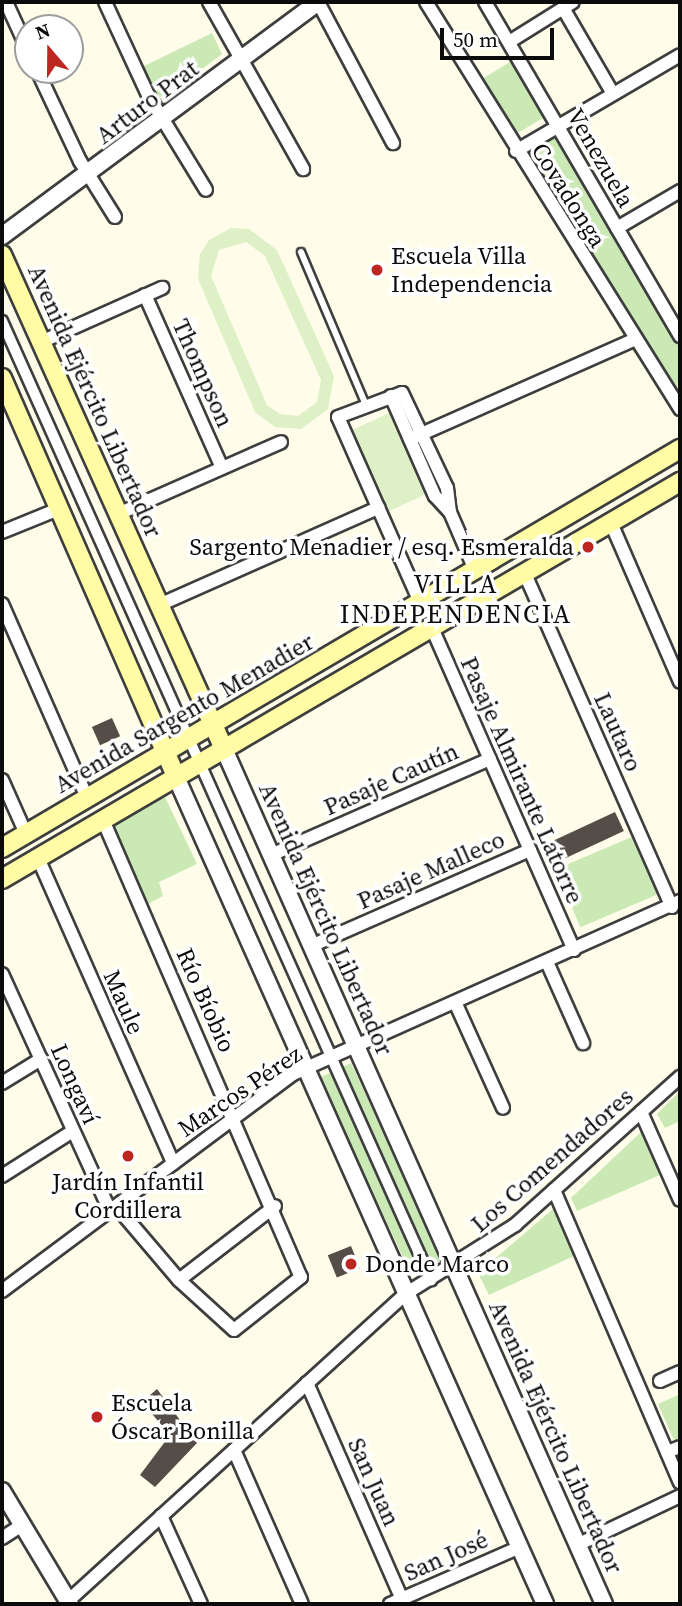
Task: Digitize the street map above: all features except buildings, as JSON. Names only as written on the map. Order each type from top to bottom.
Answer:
[{"type":"main road","name":"Avenida Ejército Libertador","points":[[2,255],[224,749]]},
{"type":"main road","points":[[2,379],[61,508],[176,778]]},
{"type":"main road","name":"Avenida Sargento Menadier","points":[[2,848],[680,449]]},
{"type":"main road","name":"Avenida Sargento Menadier","points":[[2,879],[680,482]]},
{"type":"street","points":[[6,2],[14,19]]},
{"type":"street","points":[[105,2],[162,119],[206,190]]},
{"type":"street","points":[[209,2],[239,61],[303,169]]},
{"type":"street","points":[[318,2],[393,143]]},
{"type":"street","name":"Arturo Prat","points":[[2,236],[318,2]]},
{"type":"street","name":"Covadonga","points":[[426,2],[516,151],[680,409]]},
{"type":"street","name":"Venezuela","points":[[485,2],[617,228],[675,314],[680,336]]},
{"type":"street","points":[[509,42],[568,5],[613,94]]},
{"type":"street","points":[[516,151],[680,55]]},
{"type":"street","points":[[44,84],[89,174],[115,217]]},
{"type":"street","points":[[617,228],[680,191]]},
{"type":"street","points":[[41,342],[162,288]]},
{"type":"street","name":"Thompson","points":[[145,295],[222,468]]},
{"type":"street","points":[[2,321],[430,1280]]},
{"type":"street","points":[[410,439],[636,339]]},
{"type":"street","points":[[420,602],[338,417],[402,393],[447,488],[450,512],[475,570]]},
{"type":"street","points":[[391,396],[435,496],[450,512]]},
{"type":"street","points":[[118,513],[281,442]]},
{"type":"street","points":[[2,532],[61,508]]},
{"type":"street","points":[[159,605],[379,508]]},
{"type":"street","points":[[611,523],[680,682]]},
{"type":"street","name":"Lautaro","points":[[525,573],[676,904]]},
{"type":"street","points":[[2,604],[87,798]]},
{"type":"street","name":"Pasaje Almirante Latorre","points":[[432,628],[574,950]]},
{"type":"street","name":"Avenida Ejército Libertador","points":[[224,749],[604,1604]]},
{"type":"street","name":"Pasaje Cautín","points":[[271,855],[489,759]]},
{"type":"street","points":[[176,778],[545,1604]]},
{"type":"street","points":[[2,780],[26,834]]},
{"type":"street","name":"Río Bíobio","points":[[103,820],[275,1206],[302,1275],[237,1331]]},
{"type":"street","name":"Pasaje Malleco","points":[[311,946],[530,850]]},
{"type":"street","name":"Maule","points":[[38,858],[173,1163]]},
{"type":"street","name":"Marcos Pérez","points":[[2,1291],[234,1117],[305,1069],[676,904]]},
{"type":"street","points":[[547,962],[583,1043]]},
{"type":"street","name":"Longaví","points":[[2,974],[5,990],[113,1208],[179,1280],[237,1331]]},
{"type":"street","points":[[455,1002],[503,1108]]},
{"type":"street","points":[[2,1083],[41,1059]]},
{"type":"street","name":"Los Comendadores","points":[[69,1602],[407,1293],[454,1267],[554,1190],[680,1077]]},
{"type":"street","points":[[641,1112],[680,1200]]},
{"type":"street","points":[[2,1176],[73,1131]]},
{"type":"street","points":[[554,1190],[680,1482]]},
{"type":"street","points":[[179,1280],[275,1206]]},
{"type":"street","points":[[660,1381],[680,1372]]},
{"type":"street","name":"San Juan","points":[[307,1383],[402,1599]]},
{"type":"street","points":[[667,1452],[680,1447]]},
{"type":"street","points":[[234,1450],[302,1604]]},
{"type":"street","points":[[2,1491],[69,1602]]},
{"type":"street","points":[[577,1545],[680,1496]]},
{"type":"street","points":[[161,1516],[201,1604]]},
{"type":"street","points":[[2,1538],[22,1525]]},
{"type":"street","name":"San José","points":[[390,1604],[520,1546]]},
{"type":"street","points":[[420,1591],[426,1604]]},
{"type":"lane","points":[[301,252],[366,405]]},
{"type":"green space","points":[[212,33],[222,54],[156,104],[140,68]]},
{"type":"green space","points":[[515,59],[548,115],[512,137],[478,81]]},
{"type":"green space","points":[[558,136],[680,343],[676,412],[628,344],[522,158]]},
{"type":"green space","points":[[231,228],[249,229],[277,250],[334,376],[328,409],[301,429],[275,427],[255,412],[198,279],[200,254],[209,240]],"holes":[[[246,242],[265,256],[321,380],[317,402],[298,416],[280,414],[267,405],[211,276],[219,250]]]},
{"type":"green space","points":[[389,413],[427,494],[389,511],[351,431]]},
{"type":"green space","points":[[165,797],[197,864],[159,882],[163,896],[148,904],[112,824]]},
{"type":"green space","points":[[634,836],[659,894],[580,927],[556,869]]},
{"type":"green space","points":[[351,1063],[443,1260],[411,1274],[319,1078]]},
{"type":"green space","points":[[680,1091],[680,1121],[665,1128],[657,1114]]},
{"type":"green space","points":[[641,1132],[660,1175],[577,1211],[571,1198]]},
{"type":"green space","points":[[553,1209],[574,1256],[489,1295],[478,1273]]},
{"type":"green space","points":[[680,1394],[680,1443],[676,1445],[658,1404]]},
{"type":"place","name":"Escuela Villa Independencia","points":[[377,270]]},
{"type":"place","name":"Sargento Menadier / esq. Esmeralda","points":[[588,547]]},
{"type":"place","name":"Jardín Infantil Cordillera","points":[[128,1156]]},
{"type":"place","name":"Donde Marco","points":[[351,1264]]},
{"type":"place","name":"Escuela Óscar Bonilla","points":[[97,1417]]},
{"type":"district","name":"VILLA INDEPENDENCIA","points":[[456,600]]}]
